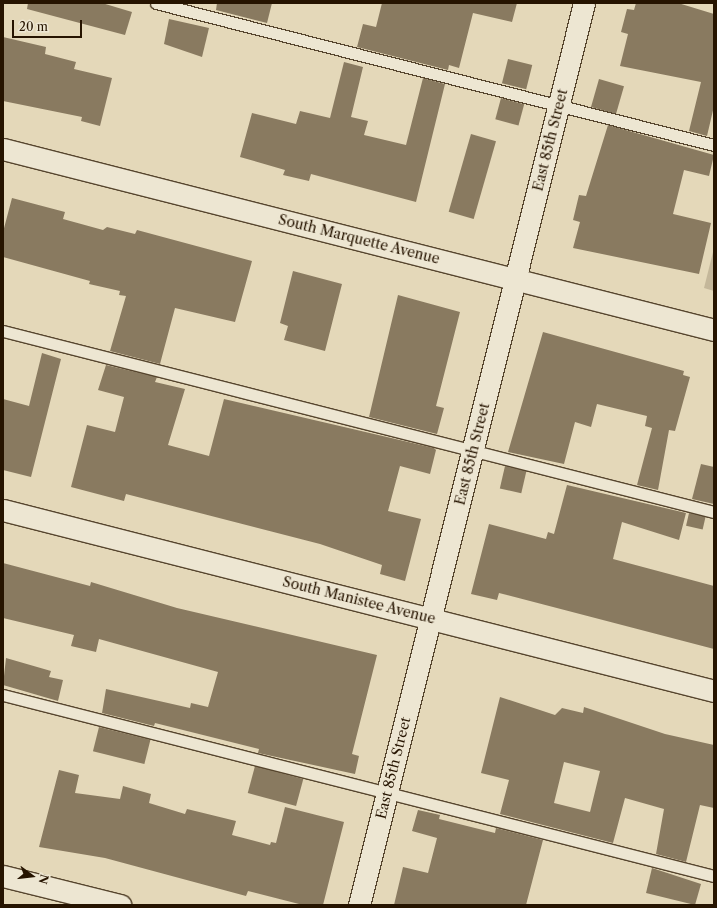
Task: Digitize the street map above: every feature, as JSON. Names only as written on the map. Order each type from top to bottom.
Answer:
[{"type":"street","name":"East 85th Street","points":[[359,905],[584,3]]},
{"type":"street","name":"South Marquette Avenue","points":[[3,149],[714,330]]},
{"type":"street","name":"South Manistee Avenue","points":[[3,510],[714,691]]},
{"type":"street","points":[[3,876],[120,905]]},
{"type":"lane","points":[[156,3],[714,145]]},
{"type":"lane","points":[[3,331],[714,512]]},
{"type":"lane","points":[[3,695],[386,795],[714,876]]},
{"type":"shaded area","points":[[714,248],[714,291],[704,288]]},
{"type":"building","points":[[28,3],[102,3],[132,12],[125,35],[27,9]]},
{"type":"building","points":[[217,3],[272,3],[267,23],[216,10]]},
{"type":"building","points":[[382,3],[517,3],[512,22],[473,13],[459,68],[449,65],[448,70],[357,47],[363,24],[376,27]]},
{"type":"building","points":[[636,3],[678,3],[714,14],[714,106],[707,136],[689,131],[701,82],[620,66],[628,34],[621,32],[627,9],[634,10]]},
{"type":"building","points":[[169,19],[209,28],[202,57],[164,44]]},
{"type":"building","points":[[3,37],[46,47],[45,54],[76,62],[74,69],[112,78],[100,126],[81,121],[82,117],[3,101]]},
{"type":"building","points":[[508,59],[532,65],[526,89],[502,83]]},
{"type":"building","points":[[344,62],[363,67],[351,117],[368,121],[364,135],[406,145],[423,78],[445,84],[416,202],[311,174],[309,181],[283,175],[285,170],[240,157],[252,113],[296,124],[300,111],[330,118]]},
{"type":"building","points":[[599,79],[624,86],[616,114],[591,107]]},
{"type":"building","points":[[501,98],[524,104],[518,125],[495,119]]},
{"type":"building","points":[[608,125],[714,155],[709,176],[684,170],[673,214],[711,223],[699,274],[573,248],[580,222],[573,220],[579,195],[586,196]]},
{"type":"building","points":[[471,134],[496,141],[474,219],[449,212]]},
{"type":"building","points":[[12,198],[65,212],[63,219],[103,230],[107,227],[135,234],[137,230],[252,261],[235,322],[175,308],[160,364],[110,351],[126,296],[119,295],[120,291],[89,284],[90,281],[3,257],[3,232]]},
{"type":"building","points":[[293,271],[342,284],[325,351],[284,340],[288,326],[280,323]]},
{"type":"building","points":[[398,295],[460,312],[436,406],[444,408],[437,434],[369,417]]},
{"type":"building","points":[[543,332],[684,371],[683,375],[690,377],[675,431],[669,430],[658,490],[637,485],[652,428],[645,426],[647,416],[597,404],[591,427],[575,422],[564,464],[508,452]]},
{"type":"building","points":[[42,353],[61,359],[31,477],[3,470],[3,399],[29,406]]},
{"type":"building","points":[[106,365],[157,377],[155,382],[185,389],[168,445],[209,456],[224,399],[434,448],[436,450],[430,474],[400,466],[388,511],[421,519],[405,581],[380,574],[382,565],[320,544],[126,494],[124,501],[71,487],[87,425],[115,432],[124,397],[98,390]]},
{"type":"building","points":[[701,464],[714,467],[714,504],[692,499]]},
{"type":"building","points":[[505,466],[526,471],[521,493],[500,488]]},
{"type":"building","points":[[567,485],[686,513],[679,540],[622,522],[613,559],[714,586],[714,649],[499,593],[497,600],[471,594],[489,524],[546,539],[548,532],[554,534]]},
{"type":"building","points":[[689,513],[706,517],[703,529],[686,526]]},
{"type":"building","points":[[3,563],[90,586],[91,582],[177,608],[377,655],[352,754],[359,756],[355,774],[258,753],[259,749],[155,723],[154,726],[102,713],[106,689],[190,708],[191,703],[208,707],[218,672],[99,639],[96,652],[71,646],[74,635],[3,618]]},
{"type":"building","points":[[6,658],[51,671],[49,677],[63,680],[58,701],[3,685]]},
{"type":"building","points":[[500,697],[555,715],[562,708],[583,713],[584,707],[665,734],[714,745],[714,808],[700,805],[686,862],[656,854],[664,809],[625,798],[613,843],[500,814],[509,780],[481,773]],"holes":[[[564,762],[600,771],[590,812],[554,803]]]},
{"type":"building","points":[[99,727],[150,740],[144,764],[93,751]]},
{"type":"building","points":[[255,766],[303,779],[296,806],[248,793]]},
{"type":"building","points":[[59,770],[79,775],[75,793],[120,799],[123,786],[151,794],[149,803],[185,814],[187,809],[236,821],[232,835],[270,845],[271,842],[276,843],[285,807],[344,822],[323,905],[303,905],[248,891],[246,896],[105,858],[39,847]]},
{"type":"building","points":[[418,810],[440,815],[439,819],[495,833],[496,828],[543,840],[526,905],[394,905],[403,867],[428,873],[437,838],[412,831]]},
{"type":"building","points":[[652,868],[701,884],[695,905],[646,893]]}]
